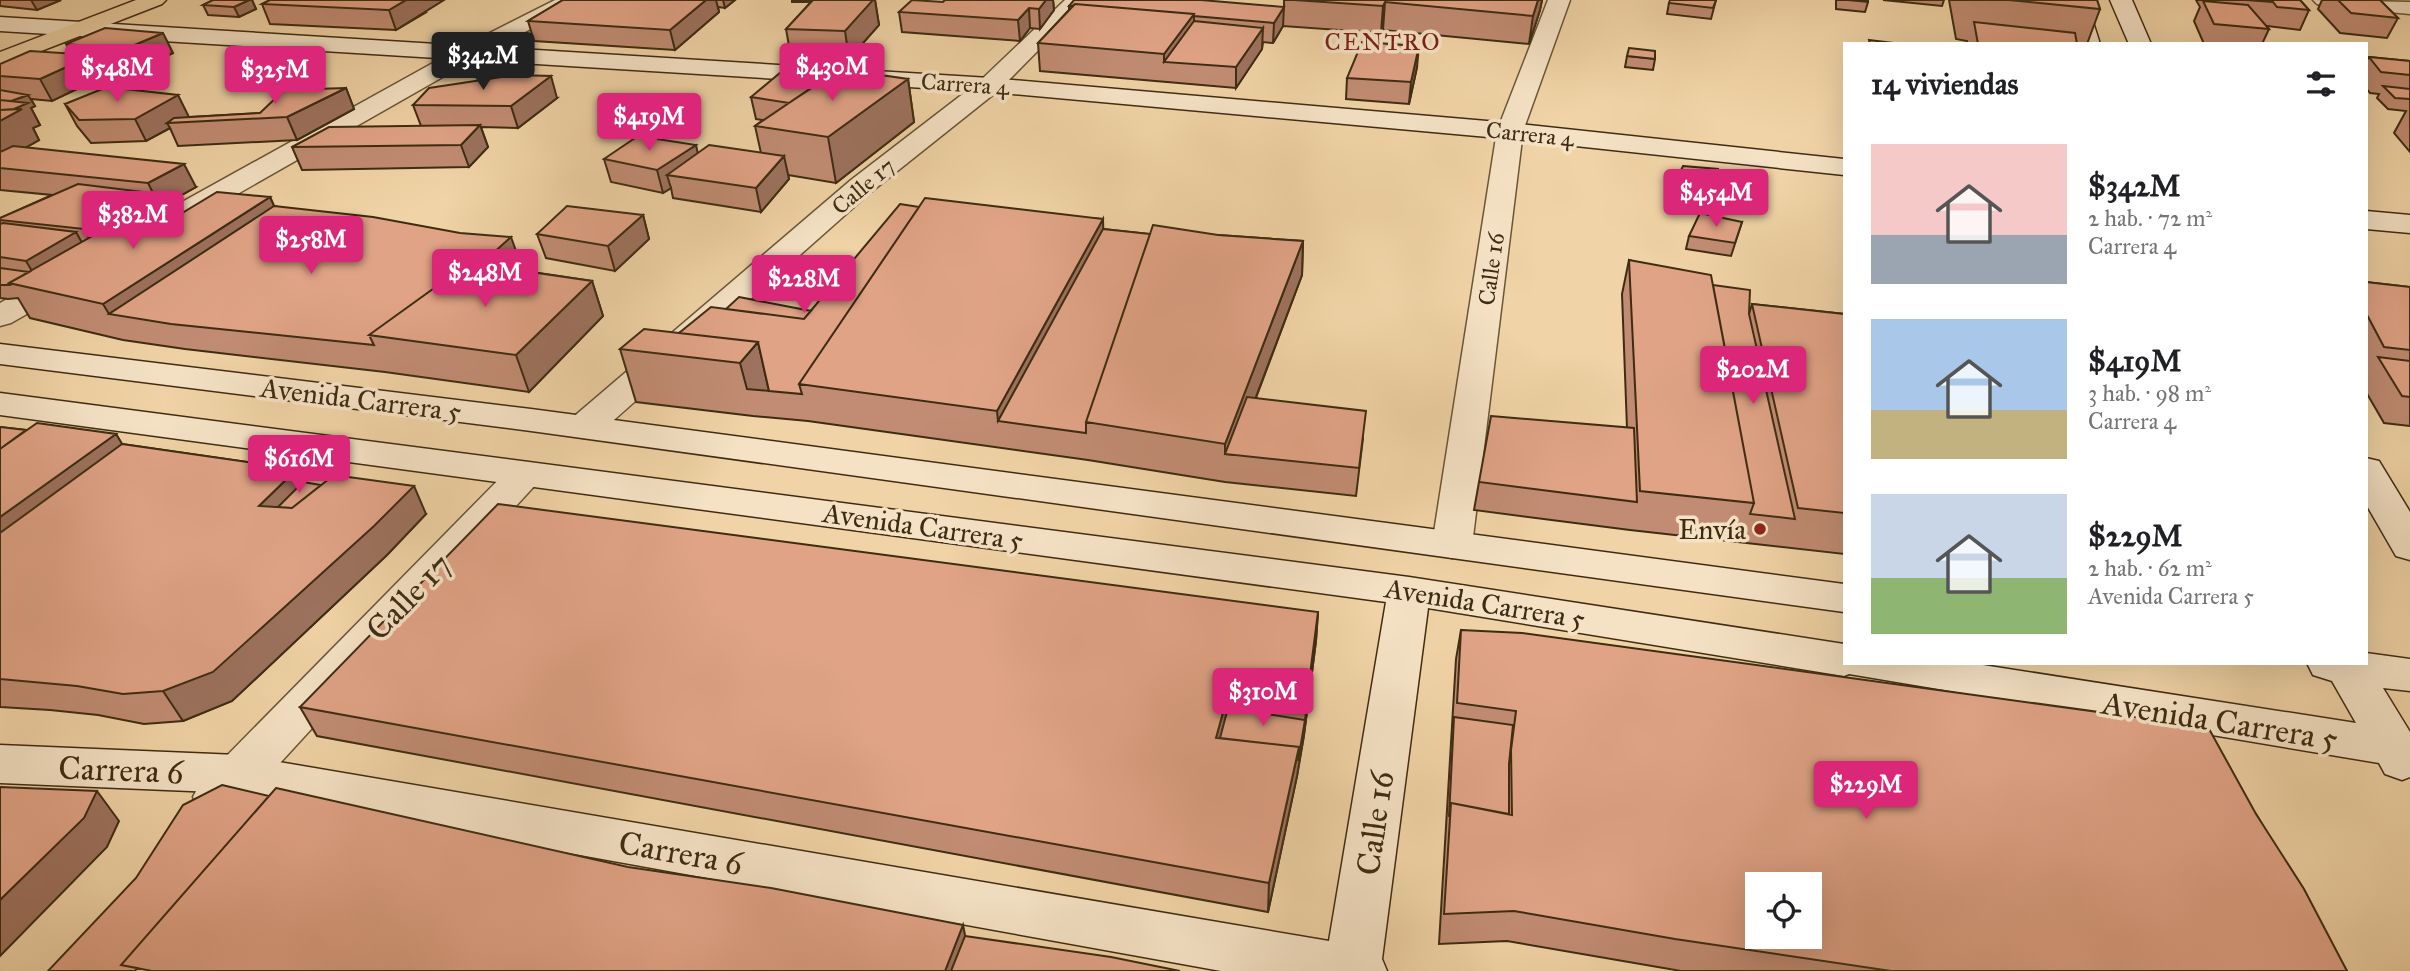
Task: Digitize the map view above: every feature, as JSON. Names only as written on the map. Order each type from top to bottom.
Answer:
[{"type":"main road","points":[[44,26],[108,0]]},
{"type":"main road","points":[[0,60],[155,0]]},
{"type":"street","points":[[0,316],[468,53],[571,0]]},
{"type":"street","name":"Calle 17","points":[[583,427],[862,186],[990,85],[1077,0]]},
{"type":"street","name":"Calle 16","points":[[1452,545],[1510,131],[1559,0]]},
{"type":"street","points":[[2075,0],[2088,42]]},
{"type":"street","points":[[2121,0],[2139,42]]},
{"type":"street","points":[[2326,0],[2410,8]]},
{"type":"street","name":"Carrera 4","points":[[4,37],[44,26],[990,85],[1510,131],[1843,167]]},
{"type":"street","points":[[2368,220],[2410,224]]},
{"type":"street","name":"Avenida Carrera 5","points":[[0,354],[583,427],[1843,598]]},
{"type":"street","name":"Avenida Carrera 5","points":[[0,404],[1409,591],[1843,660]]},
{"type":"street","points":[[2368,473],[2410,547]]},
{"type":"street","name":"Calle 17","points":[[194,825],[238,774],[525,474]]},
{"type":"street","name":"Calle 16","points":[[1355,971],[1409,591]]},
{"type":"street","name":"Avenida Carrera 5","points":[[1876,665],[2405,757]]},
{"type":"street","points":[[2340,665],[2405,757]]},
{"type":"street","points":[[2345,665],[2410,675]]},
{"type":"street","name":"Carrera 6","points":[[0,764],[238,774],[1355,971]]},
{"type":"building","points":[[213,0],[249,0],[234,7],[203,5]]},
{"type":"building","points":[[270,0],[406,0],[389,10],[262,4]]},
{"type":"building","points":[[563,0],[706,0],[670,30],[528,21]]},
{"type":"building","points":[[813,0],[873,0],[845,31],[786,29]]},
{"type":"building","points":[[912,0],[1046,0],[1039,9],[1029,8],[1018,20],[899,12]]},
{"type":"building","points":[[1074,0],[1201,0],[1284,7],[1274,23],[1075,4],[1069,6]]},
{"type":"building","points":[[1294,0],[1538,0],[1533,16],[1385,2],[1383,6]]},
{"type":"building","points":[[1670,0],[1716,0],[1713,8],[1669,3]]},
{"type":"building","points":[[2009,0],[2097,0],[2100,9]]},
{"type":"building","points":[[2246,0],[2300,0],[2309,10],[2277,7],[2273,2]]},
{"type":"building","points":[[2338,0],[2380,0],[2398,18],[2351,13]]},
{"type":"building","points":[[2203,1],[2248,5],[2269,29],[2214,24]]},
{"type":"building","points":[[1075,4],[1194,14],[1164,54],[1038,43]]},
{"type":"building","points":[[1194,21],[1263,28],[1236,67],[1164,62]]},
{"type":"building","points":[[1974,22],[2075,33],[2077,42],[1978,42]]},
{"type":"building","points":[[105,28],[163,33],[125,49],[66,44]]},
{"type":"building","points":[[1362,42],[1419,46],[1411,82],[1347,78]]},
{"type":"building","points":[[1629,48],[1655,51],[1655,59],[1627,56]]},
{"type":"building","points":[[30,51],[93,55],[40,79],[0,76],[0,64]]},
{"type":"building","points":[[2369,57],[2410,61],[2410,75],[2381,72]]},
{"type":"building","points":[[839,69],[908,79],[828,137],[755,126]]},
{"type":"building","points":[[781,72],[831,75],[789,103],[751,97]]},
{"type":"building","points":[[515,75],[551,76],[511,106],[413,105],[429,88]]},
{"type":"building","points":[[2383,86],[2410,89],[2410,99],[2395,98]]},
{"type":"building","points":[[107,87],[178,95],[135,119],[79,120],[65,104]]},
{"type":"building","points":[[346,88],[287,117],[167,123],[174,118],[260,113],[284,90]]},
{"type":"building","points":[[0,90],[28,95],[11,101],[0,100]]},
{"type":"building","points":[[0,100],[28,103],[14,109],[0,110]]},
{"type":"building","points":[[22,109],[0,121],[0,110]]},
{"type":"building","points":[[480,125],[461,145],[292,147],[329,127]]},
{"type":"building","points":[[638,136],[696,145],[657,170],[604,159]]},
{"type":"building","points":[[709,145],[784,156],[756,188],[667,175]]},
{"type":"building","points":[[13,146],[184,164],[148,183],[0,168],[0,152]]},
{"type":"building","points":[[1683,166],[1718,169],[1717,187],[1675,183]]},
{"type":"building","points":[[78,184],[152,193],[84,229],[0,220],[0,218]]},
{"type":"building","points":[[217,192],[270,197],[103,304],[9,283],[119,221],[159,227]]},
{"type":"building","points":[[925,198],[1103,219],[997,411],[799,384]]},
{"type":"building","points":[[900,204],[919,207],[799,384],[802,394],[769,391],[758,342],[679,333],[711,307],[804,319]]},
{"type":"building","points":[[274,206],[373,217],[460,233],[511,237],[481,264],[469,263],[369,335],[374,345],[171,324],[109,314]]},
{"type":"building","points":[[567,206],[643,215],[608,246],[537,234]]},
{"type":"building","points":[[1700,213],[1742,222],[1735,243],[1689,236]]},
{"type":"building","points":[[0,224],[76,232],[26,261],[0,257]]},
{"type":"building","points":[[1153,225],[1218,235],[1303,241],[1225,444],[1086,422]]},
{"type":"building","points":[[1103,229],[1150,234],[1086,422],[1086,433],[998,421]]},
{"type":"building","points":[[1629,260],[1711,275],[1754,503],[1640,491]]},
{"type":"building","points":[[469,263],[592,281],[516,355],[369,335]]},
{"type":"building","points":[[0,268],[29,272],[9,283],[10,285],[0,285]]},
{"type":"building","points":[[2368,282],[2410,287],[2410,350],[2384,347],[2368,317]]},
{"type":"building","points":[[1713,285],[1750,290],[1749,314],[1795,519],[1750,514],[1754,503]]},
{"type":"building","points":[[739,297],[811,311],[804,319],[726,309]]},
{"type":"building","points":[[1752,304],[1843,314],[1843,513],[1798,508]]},
{"type":"building","points":[[644,329],[758,342],[740,363],[620,349]]},
{"type":"building","points":[[2378,357],[2410,361],[2410,397],[2402,396]]},
{"type":"building","points":[[1247,397],[1366,411],[1359,468],[1225,454]]},
{"type":"building","points":[[1491,416],[1634,428],[1637,502],[1479,482]]},
{"type":"building","points":[[37,423],[116,434],[0,517],[0,449]]},
{"type":"building","points":[[0,427],[26,430],[0,449]]},
{"type":"building","points":[[122,444],[297,469],[259,506],[292,508],[334,475],[414,486],[374,526],[213,672],[163,691],[123,694],[77,686],[0,679],[0,533]]},
{"type":"building","points":[[303,482],[321,485],[292,508],[278,507]]},
{"type":"building","points":[[498,504],[1318,612],[1306,706],[1228,694],[1216,738],[1299,747],[1269,883],[300,707]]},
{"type":"building","points":[[1461,630],[1522,633],[2208,727],[2256,814],[2304,889],[2347,971],[1891,971],[1675,939],[1514,911],[1444,914],[1451,803],[1512,815],[1511,750],[1516,711],[1457,703]]},
{"type":"building","points":[[1228,708],[1305,720],[1298,761],[1299,747],[1220,738]]},
{"type":"building","points":[[1454,717],[1513,725],[1509,764],[1509,814],[1451,803],[1449,817]]},
{"type":"building","points":[[222,785],[269,796],[121,965],[137,968],[135,971],[48,971],[136,878],[183,805]]},
{"type":"building","points":[[0,787],[97,791],[84,818],[0,900]]},
{"type":"building","points":[[276,788],[628,867],[771,888],[963,925],[945,971],[152,971],[121,965]]},
{"type":"building","points":[[965,936],[1111,957],[1180,971],[951,971]]},
{"type":"place","name":"Envía","points":[[1760,529]]},
{"type":"district","name":"CENTRO","points":[[1383,42]]}]
